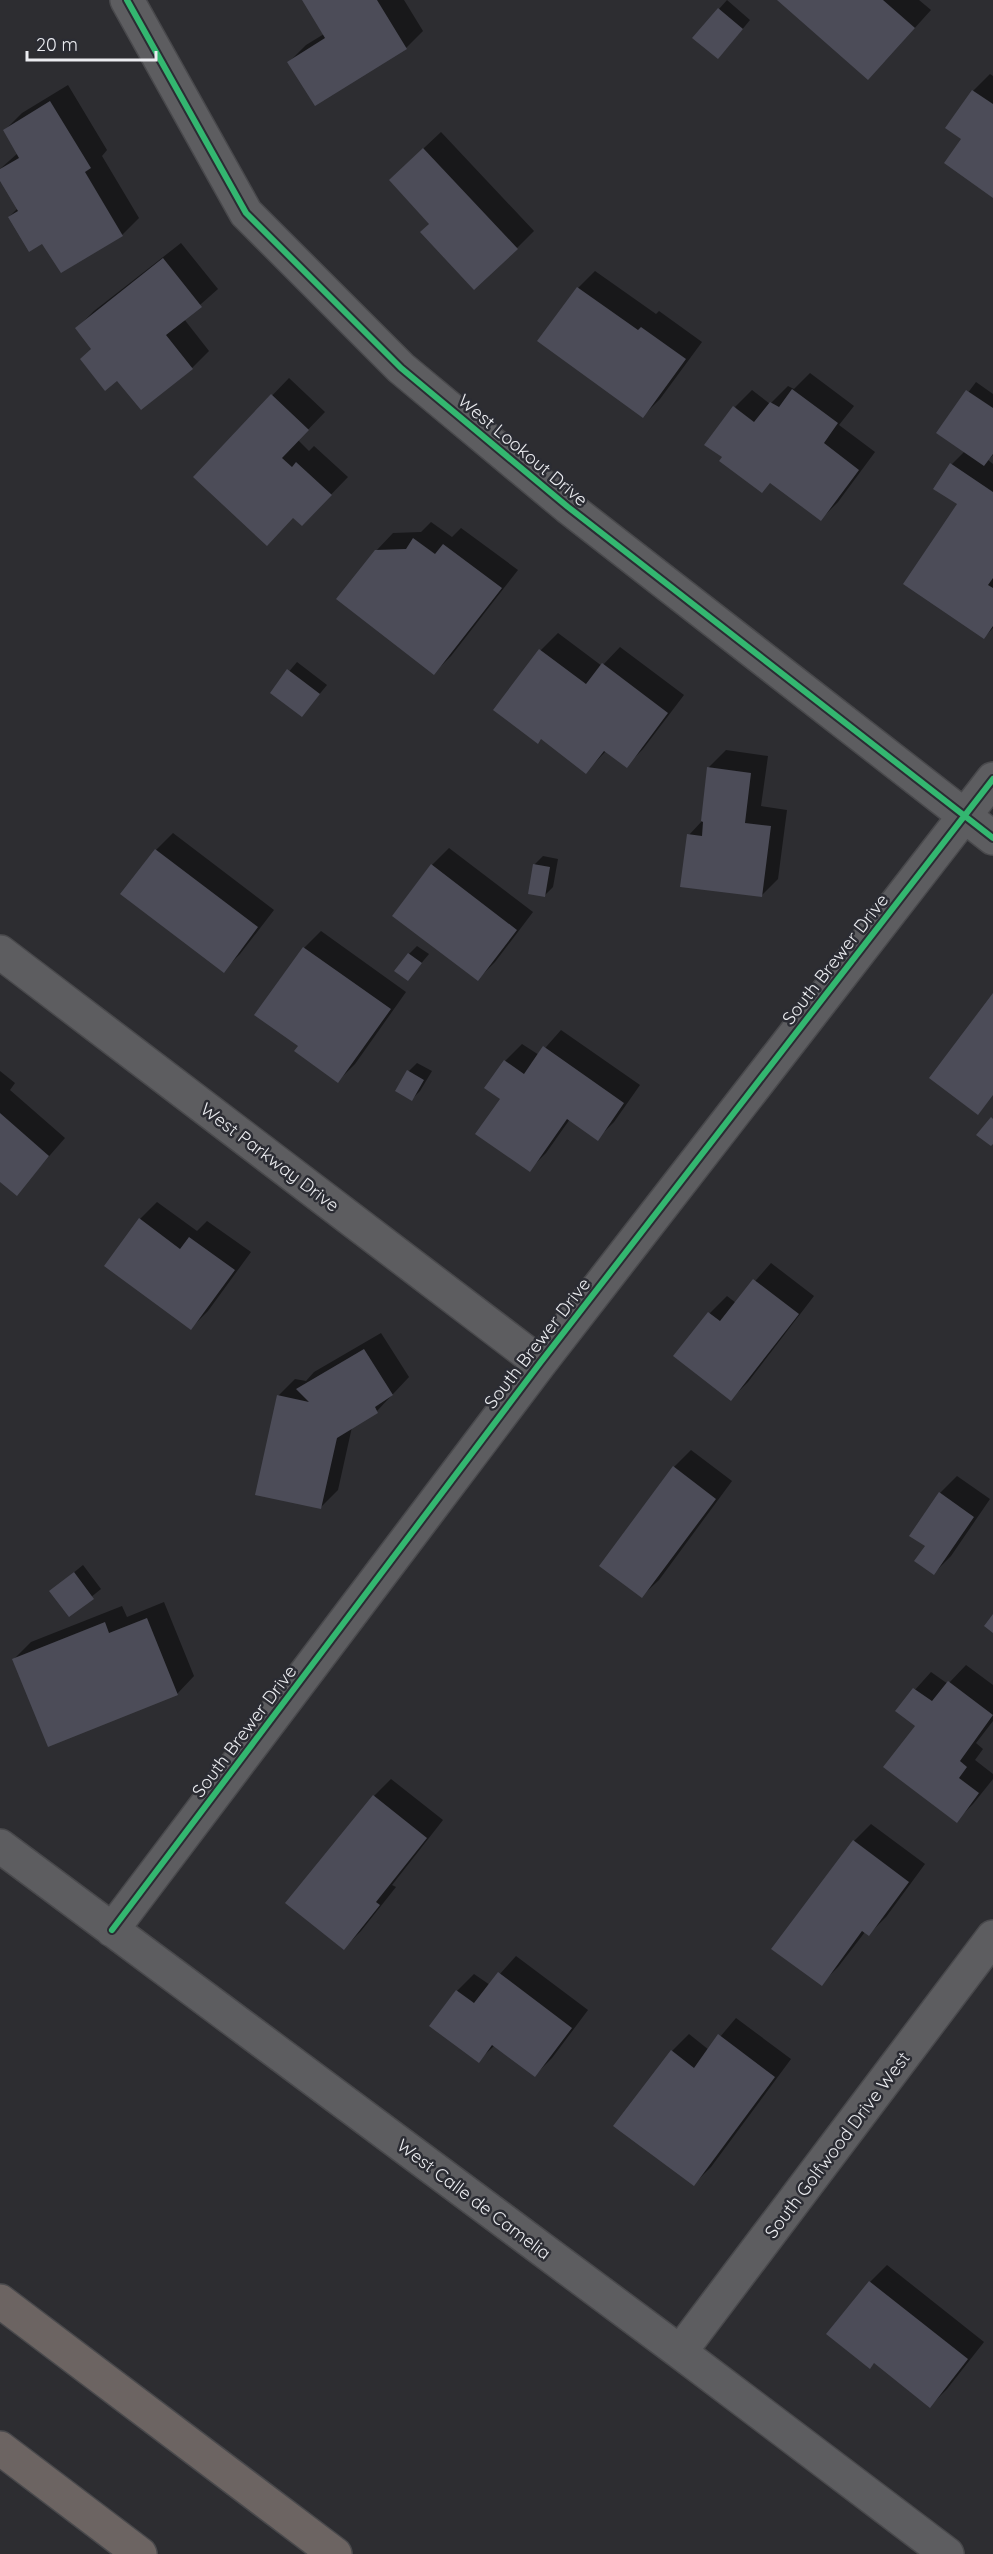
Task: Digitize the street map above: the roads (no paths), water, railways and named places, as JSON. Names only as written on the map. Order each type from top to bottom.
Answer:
[{"type":"highway","points":[[0,2301],[335,2554]]},
{"type":"highway","points":[[0,2448],[140,2554]]},
{"type":"street","name":"West Lookout Drive","points":[[127,0],[246,213],[401,368],[568,507],[993,838]]},
{"type":"street","name":"South Brewer Drive","points":[[112,1930],[540,1363],[993,779]]},
{"type":"street","name":"West Parkway Drive","points":[[0,951],[540,1363]]},
{"type":"street","name":"West Calle de Camelia","points":[[0,1846],[680,2352],[947,2554]]},
{"type":"street","name":"South Golfwood Drive West","points":[[680,2352],[993,1937]]}]
